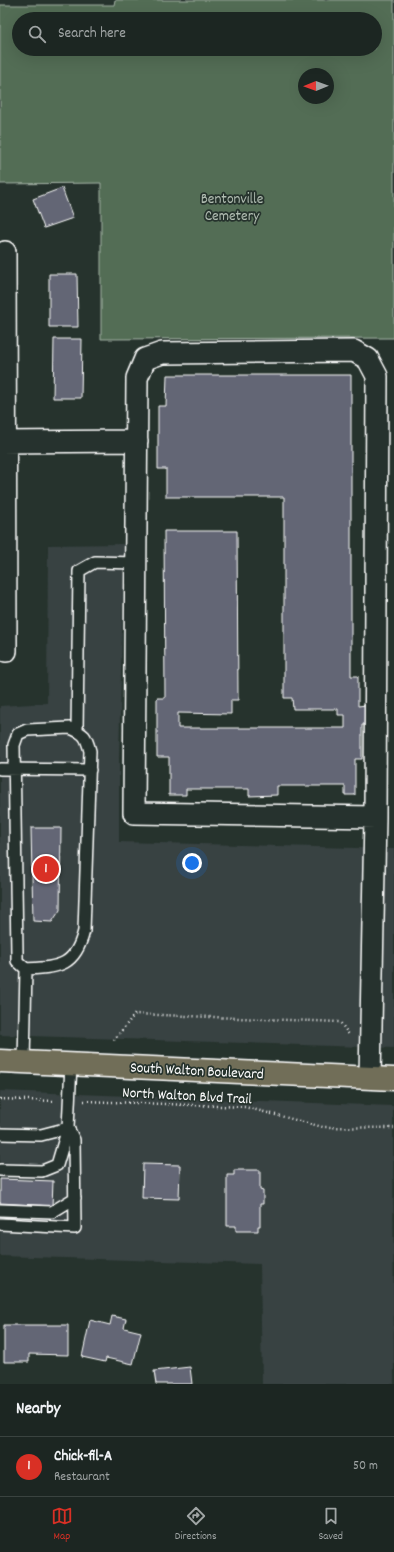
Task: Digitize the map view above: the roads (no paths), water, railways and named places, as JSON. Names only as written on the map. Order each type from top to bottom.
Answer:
[{"type":"main road","name":"South Walton Boulevard","points":[[0,1061],[394,1079]]},
{"type":"street","points":[[5,252],[3,442],[6,651]]},
{"type":"street","points":[[370,1078],[375,817],[377,376],[368,359],[354,351],[162,353],[146,359],[137,378],[134,813],[375,817]]},
{"type":"street","points":[[3,442],[137,441]]},
{"type":"lane","points":[[77,731],[79,571],[95,562],[136,563]]},
{"type":"lane","points":[[24,1062],[26,969],[18,961],[17,954],[14,745],[18,734],[27,730],[70,728],[87,737],[90,751],[84,931],[80,948],[70,959],[55,967],[26,969]]},
{"type":"lane","points":[[0,769],[90,770]]},
{"type":"lane","points":[[0,1170],[42,1171],[57,1165],[68,1128],[71,1064]]},
{"type":"lane","points":[[0,1134],[41,1135],[68,1128]]},
{"type":"lane","points":[[0,1224],[75,1228],[74,1140],[68,1128]]},
{"type":"lane","points":[[0,1210],[52,1212],[75,1198]]},
{"type":"place","name":"Chick-fil-A","points":[[46,869]]},
{"type":"park label","name":"Bentonville Cemetery","points":[[232,206]]}]
